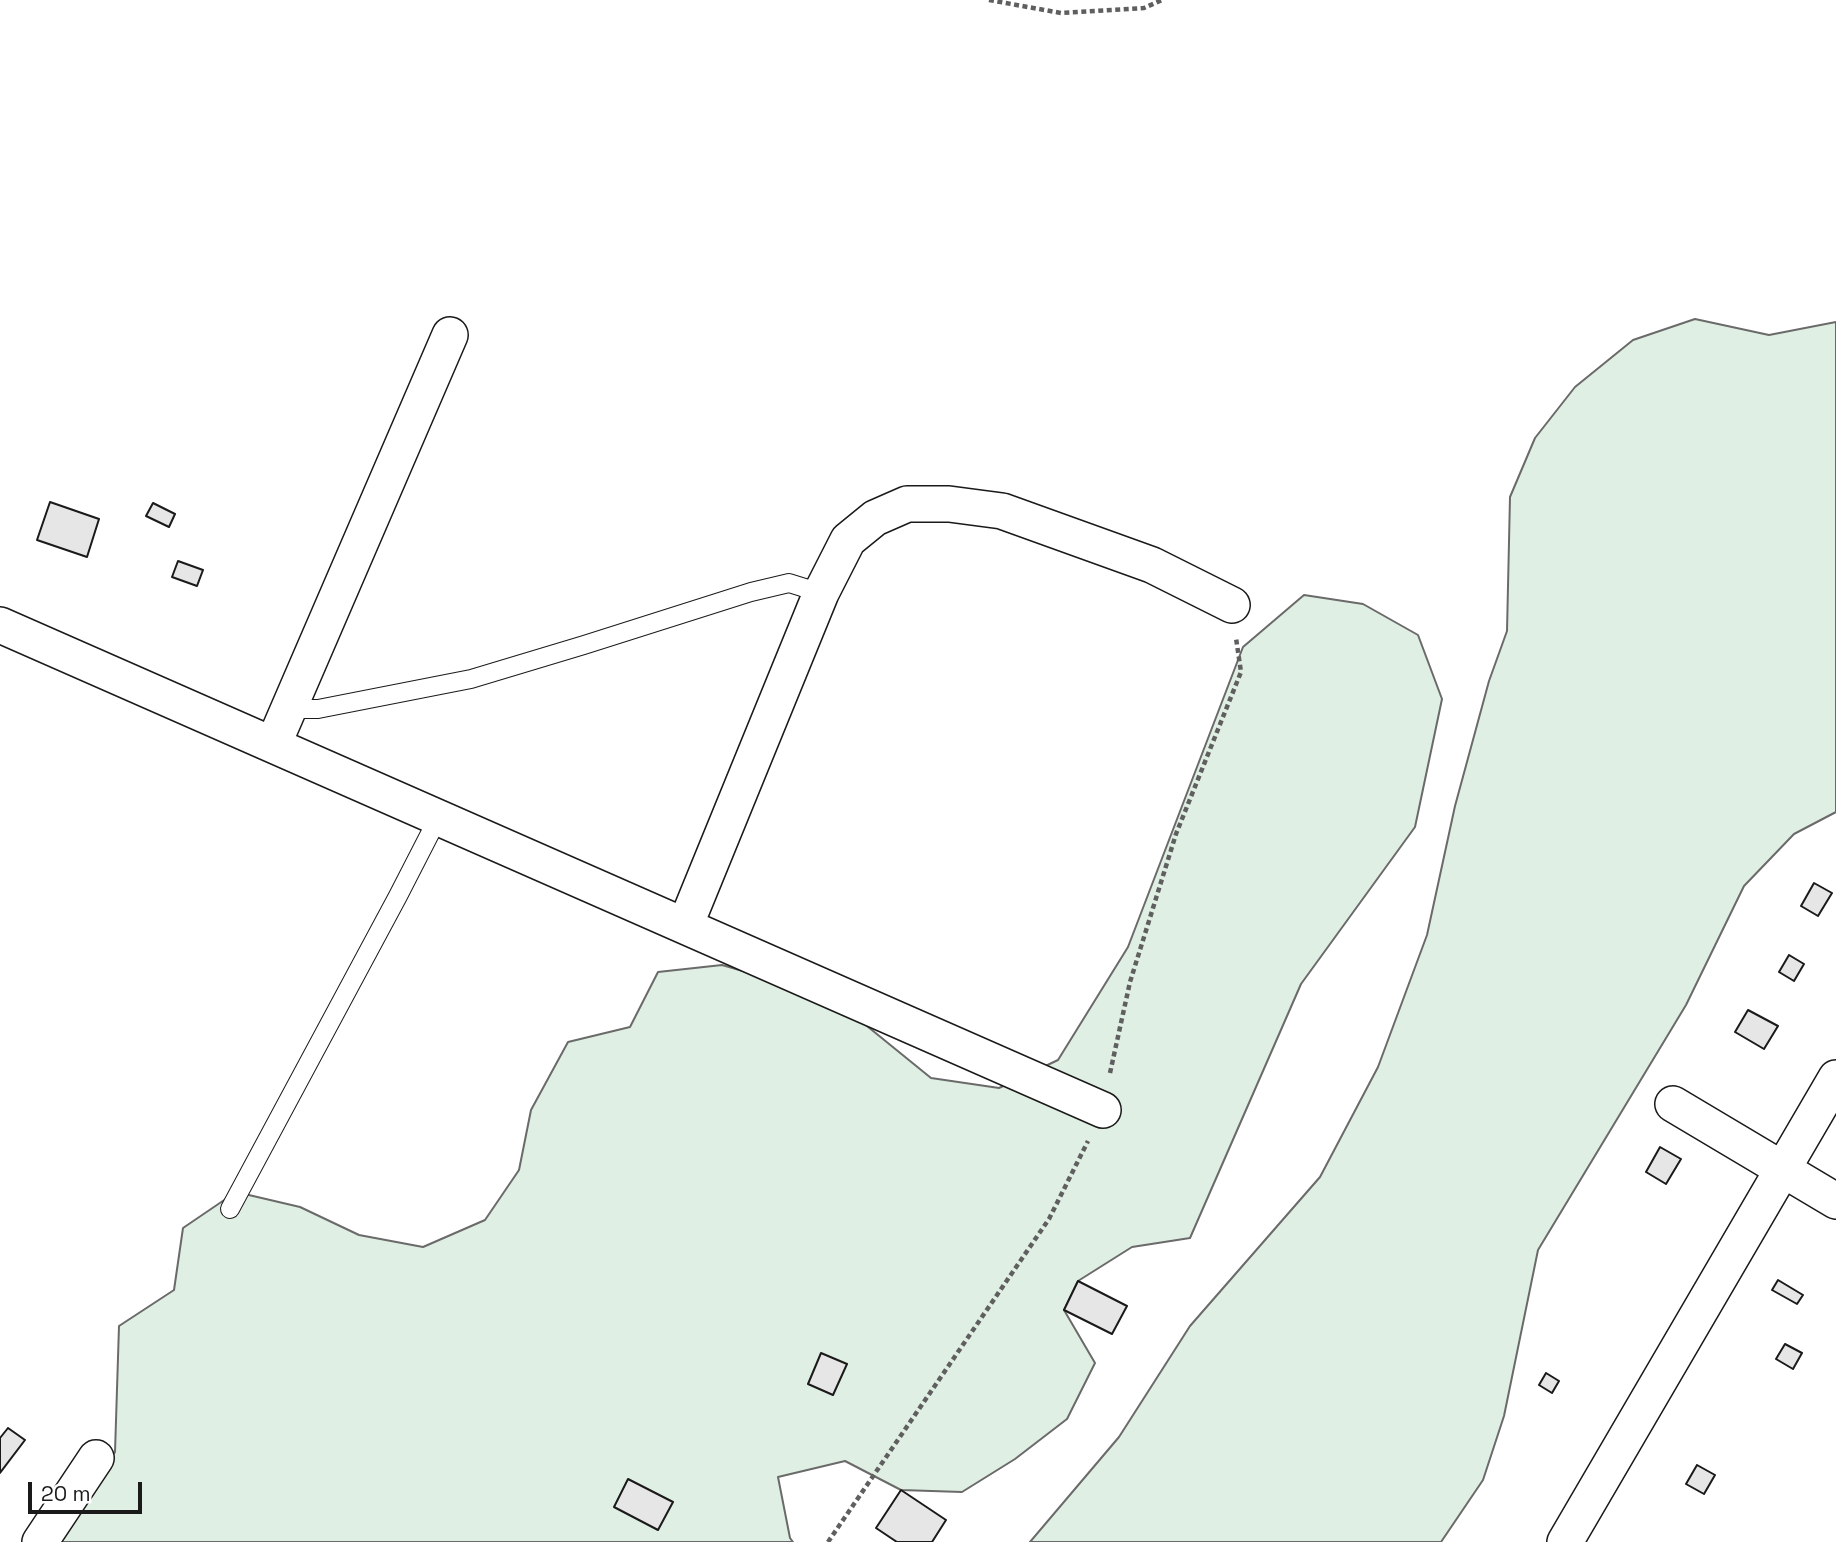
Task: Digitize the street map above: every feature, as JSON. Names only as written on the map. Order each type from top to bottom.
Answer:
[{"type":"street","points":[[272,745],[450,335]]},
{"type":"street","points":[[685,926],[821,593],[848,540],[875,517],[907,504],[949,504],[1002,510],[1152,565],[1232,606]]},
{"type":"street","points":[[0,625],[1102,1110]]},
{"type":"street","points":[[1565,1542],[1836,1078]]},
{"type":"street","points":[[1673,1104],[1836,1200]]},
{"type":"street","points":[[40,1542],[96,1458]]},
{"type":"lane","points":[[289,706],[318,709],[471,679],[751,592],[789,583],[821,593]]},
{"type":"lane","points":[[230,1209],[438,818]]},
{"type":"path","points":[[989,0],[1061,13],[1144,8],[1162,0]]},
{"type":"green space","points":[[1695,319],[1769,335],[1836,322],[1836,812],[1794,834],[1744,886],[1686,1005],[1538,1250],[1504,1416],[1483,1480],[1441,1542],[1030,1542],[1119,1437],[1190,1326],[1320,1177],[1378,1067],[1427,935],[1455,806],[1489,681],[1507,631],[1510,497],[1535,438],[1575,387],[1633,340]]},
{"type":"green space","points":[[1304,595],[1363,604],[1418,635],[1442,699],[1415,827],[1301,984],[1190,1238],[1132,1247],[1078,1281],[1064,1310],[1095,1363],[1067,1419],[1015,1459],[962,1492],[901,1490],[845,1461],[778,1477],[793,1542],[29,1542],[72,1504],[115,1452],[119,1326],[174,1290],[183,1228],[236,1192],[300,1207],[359,1235],[423,1247],[485,1220],[519,1170],[531,1110],[568,1042],[630,1027],[658,972],[722,965],[830,996],[931,1078],[999,1088],[1058,1060],[1128,947],[1243,647]]},
{"type":"building","points":[[50,502],[99,519],[87,557],[37,540]]},
{"type":"building","points":[[153,503],[175,514],[169,527],[146,516]]},
{"type":"building","points":[[178,561],[203,570],[197,586],[172,577]]},
{"type":"building","points":[[1814,883],[1832,893],[1818,916],[1801,906]]},
{"type":"building","points":[[1789,955],[1804,964],[1794,981],[1779,972]]},
{"type":"building","points":[[1748,1010],[1778,1026],[1764,1049],[1735,1032]]},
{"type":"building","points":[[1660,1147],[1681,1159],[1666,1184],[1646,1172]]},
{"type":"building","points":[[1778,1280],[1803,1295],[1797,1304],[1772,1290]]},
{"type":"building","points":[[1078,1281],[1127,1306],[1112,1334],[1064,1310]]},
{"type":"building","points":[[1785,1344],[1802,1353],[1793,1369],[1776,1359]]},
{"type":"building","points":[[821,1353],[847,1364],[833,1395],[808,1384]]},
{"type":"building","points":[[1546,1373],[1559,1381],[1552,1393],[1539,1385]]},
{"type":"building","points":[[8,1428],[25,1440],[0,1473],[0,1438]]},
{"type":"building","points":[[1697,1465],[1715,1475],[1704,1494],[1686,1484]]},
{"type":"building","points":[[628,1479],[673,1502],[658,1530],[614,1507]]},
{"type":"building","points":[[901,1490],[946,1520],[932,1542],[897,1542],[876,1528]]}]
